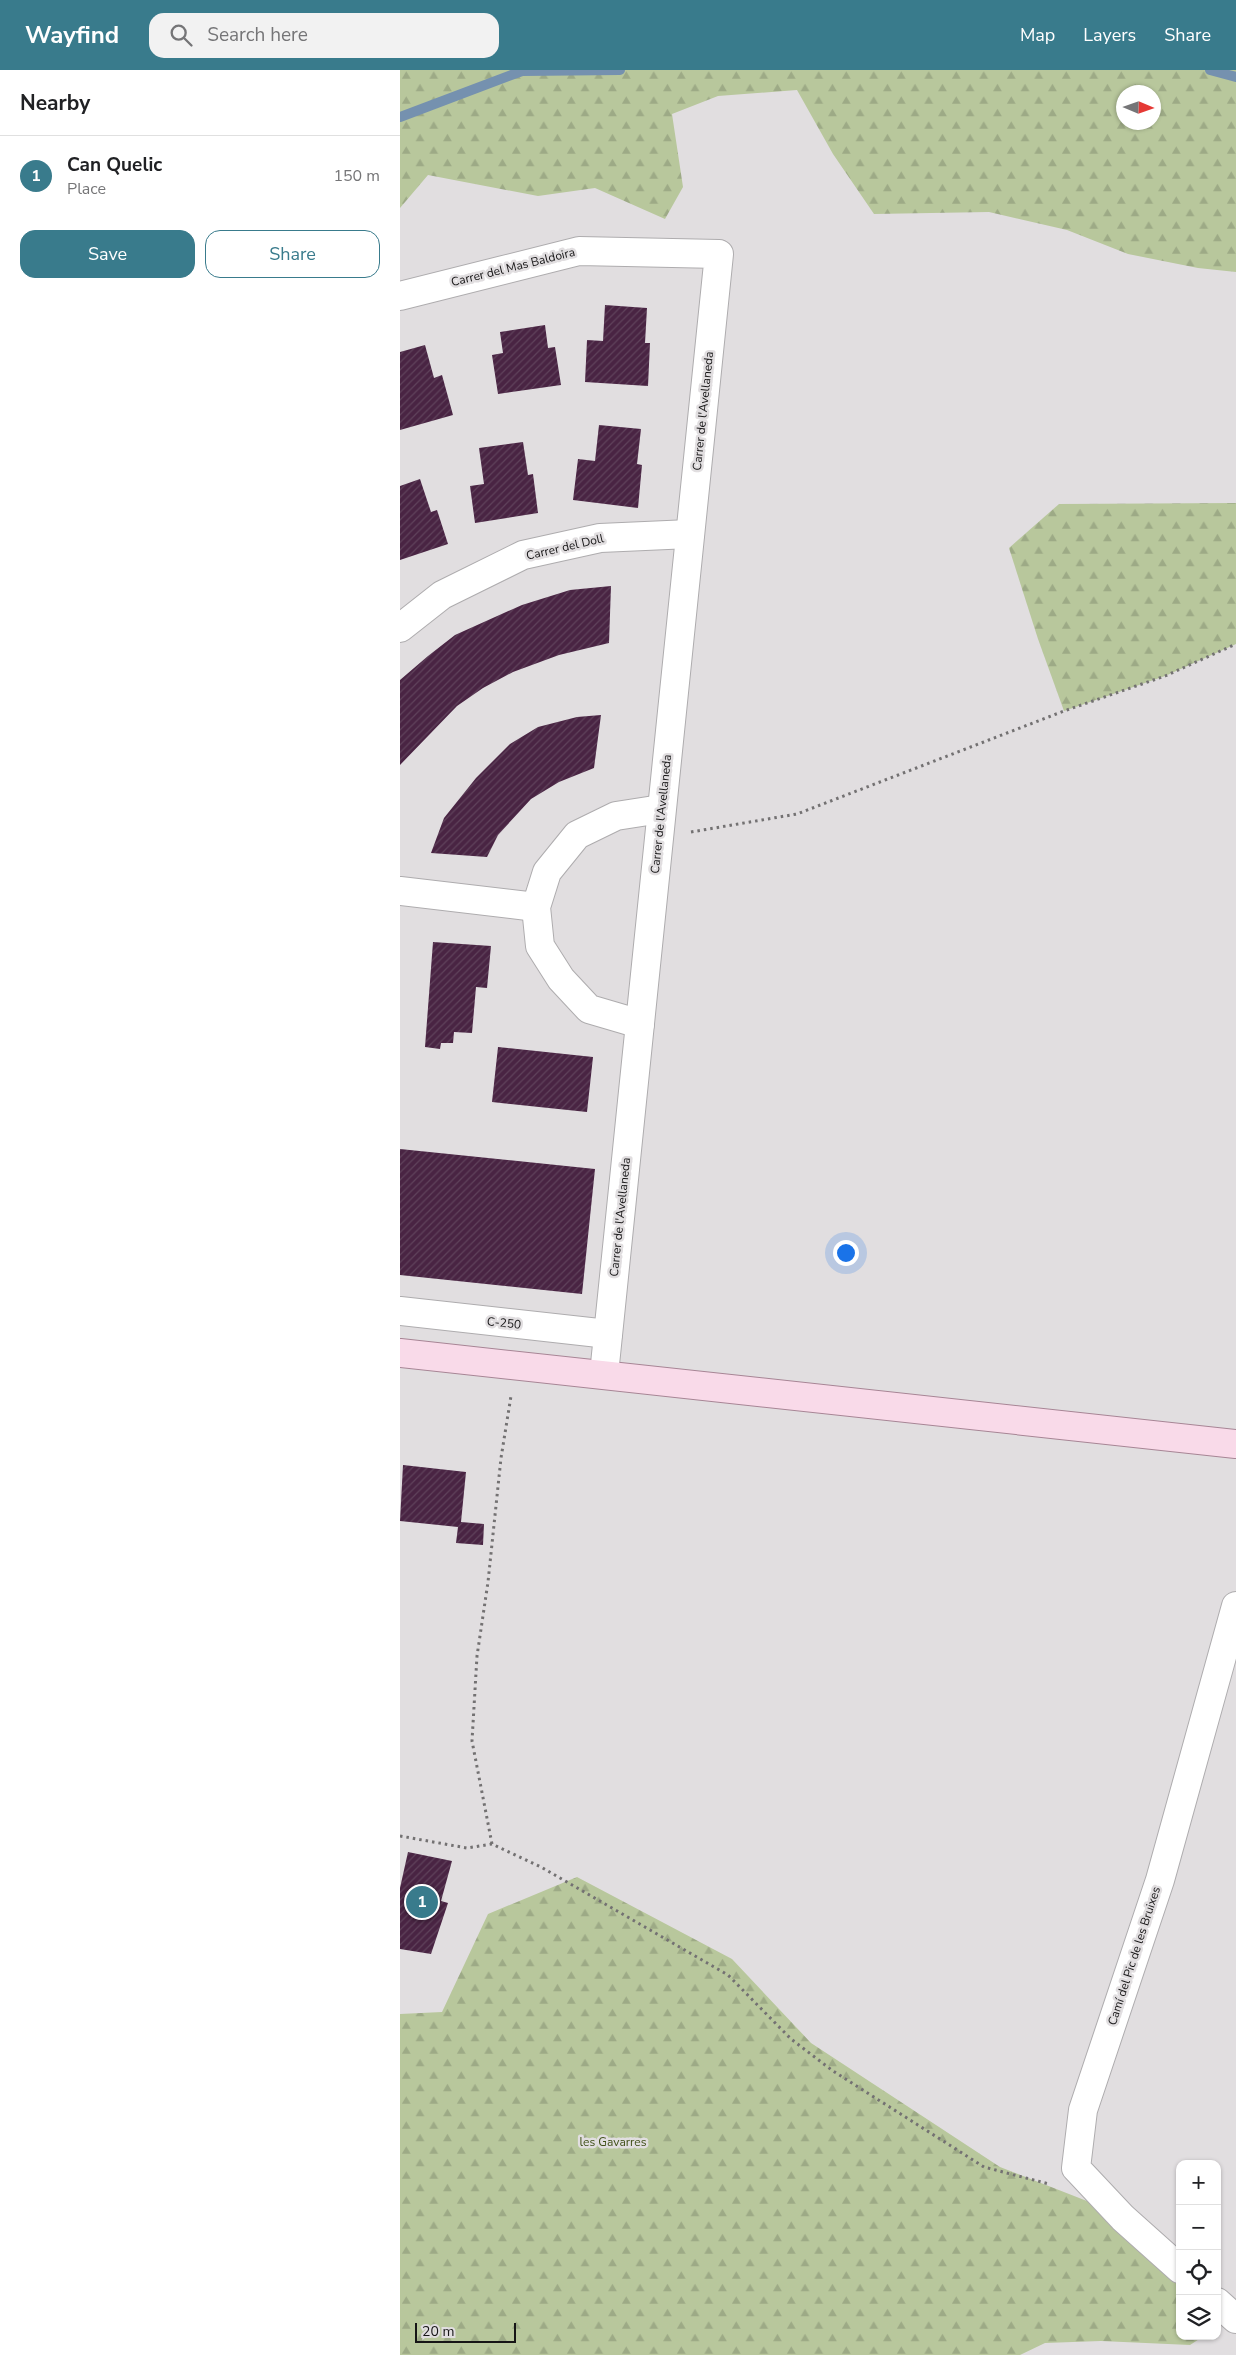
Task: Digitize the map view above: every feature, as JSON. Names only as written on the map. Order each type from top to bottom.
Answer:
[{"type":"main road","points":[[400,1353],[1236,1444]]},
{"type":"street","name":"Carrer del Mas Baldoira","points":[[400,296],[579,251],[718,254]]},
{"type":"street","name":"Carrer de l'Avellaneda","points":[[604,1374],[718,254]]},
{"type":"street","name":"Carrer del Doll","points":[[400,628],[442,596],[523,556],[600,538],[690,534]]},
{"type":"street","points":[[640,1024],[589,1009],[561,979],[540,946],[536,907],[547,872],[577,836],[616,816],[661,809]]},
{"type":"street","points":[[400,890],[536,907]]},
{"type":"street","name":"C-250","points":[[400,1311],[608,1334]]},
{"type":"street","name":"Camí del Pic de les Bruixes","points":[[1176,2265],[1123,2218],[1076,2168],[1083,2110],[1160,1880],[1236,1606]]},
{"type":"street","points":[[1221,2306],[1236,2319]]},
{"type":"path","points":[[659,838],[797,814],[1064,711],[1165,676],[1236,644]]},
{"type":"path","points":[[492,1844],[489,1819],[472,1741],[476,1656],[488,1582],[501,1458],[515,1365]]},
{"type":"path","points":[[400,1836],[467,1848],[492,1844],[541,1868],[728,1975],[791,2039],[834,2071],[984,2166],[1044,2184],[1097,2191]]},
{"type":"green space","points":[[400,70],[1236,70],[1236,272],[1198,268],[1128,254],[1067,230],[989,212],[874,214],[833,154],[797,90],[718,96],[672,114],[683,187],[665,219],[595,188],[538,196],[428,175],[400,208]]},
{"type":"green space","points":[[1236,503],[1236,644],[1165,676],[1064,711],[1038,639],[1009,548],[1059,504]]},
{"type":"green space","name":"les Gavarres","points":[[577,1877],[732,1959],[811,2043],[1000,2167],[1092,2203],[1176,2277],[1176,2340],[1198,2340],[1190,2345],[1101,2341],[1045,2343],[1020,2355],[400,2355],[400,2014],[442,2012],[488,1914]]},
{"type":"building","points":[[605,305],[647,308],[645,343],[650,343],[648,386],[585,382],[587,340],[603,341]]},
{"type":"building","points":[[545,325],[548,348],[555,347],[561,385],[498,394],[492,355],[503,353],[500,332]]},
{"type":"building","points":[[425,345],[434,378],[442,375],[453,415],[400,430],[400,352]]},
{"type":"building","points":[[599,425],[641,429],[637,464],[642,465],[638,508],[573,500],[578,459],[595,461]]},
{"type":"building","points":[[523,442],[528,475],[533,474],[538,513],[475,523],[470,486],[484,484],[479,448]]},
{"type":"building","points":[[420,479],[431,512],[437,510],[448,544],[400,560],[400,486]]},
{"type":"building","points":[[611,586],[609,643],[559,655],[513,672],[483,688],[457,706],[400,765],[400,680],[428,656],[455,635],[522,605],[570,590]]},
{"type":"building","points":[[601,715],[594,768],[559,782],[531,799],[498,835],[487,857],[431,853],[444,818],[476,778],[510,744],[538,727],[577,717]]},
{"type":"building","points":[[433,942],[491,946],[487,988],[476,987],[472,1033],[454,1032],[453,1043],[441,1043],[440,1049],[425,1047]]},
{"type":"building","points":[[498,1047],[593,1057],[587,1112],[492,1102]]},
{"type":"building","points":[[400,1149],[595,1169],[582,1294],[400,1275]]},
{"type":"building","points":[[403,1465],[466,1472],[461,1522],[484,1524],[483,1545],[456,1543],[458,1527],[400,1521]]},
{"type":"building","points":[[408,1852],[452,1861],[441,1901],[448,1903],[431,1954],[400,1949],[400,1888]]},
{"type":"waterway","points":[[400,117],[522,71],[620,70]]},
{"type":"waterway","points":[[1210,70],[1236,77]]},
{"type":"place","name":"Can Quelic","points":[[422,1902]]}]
